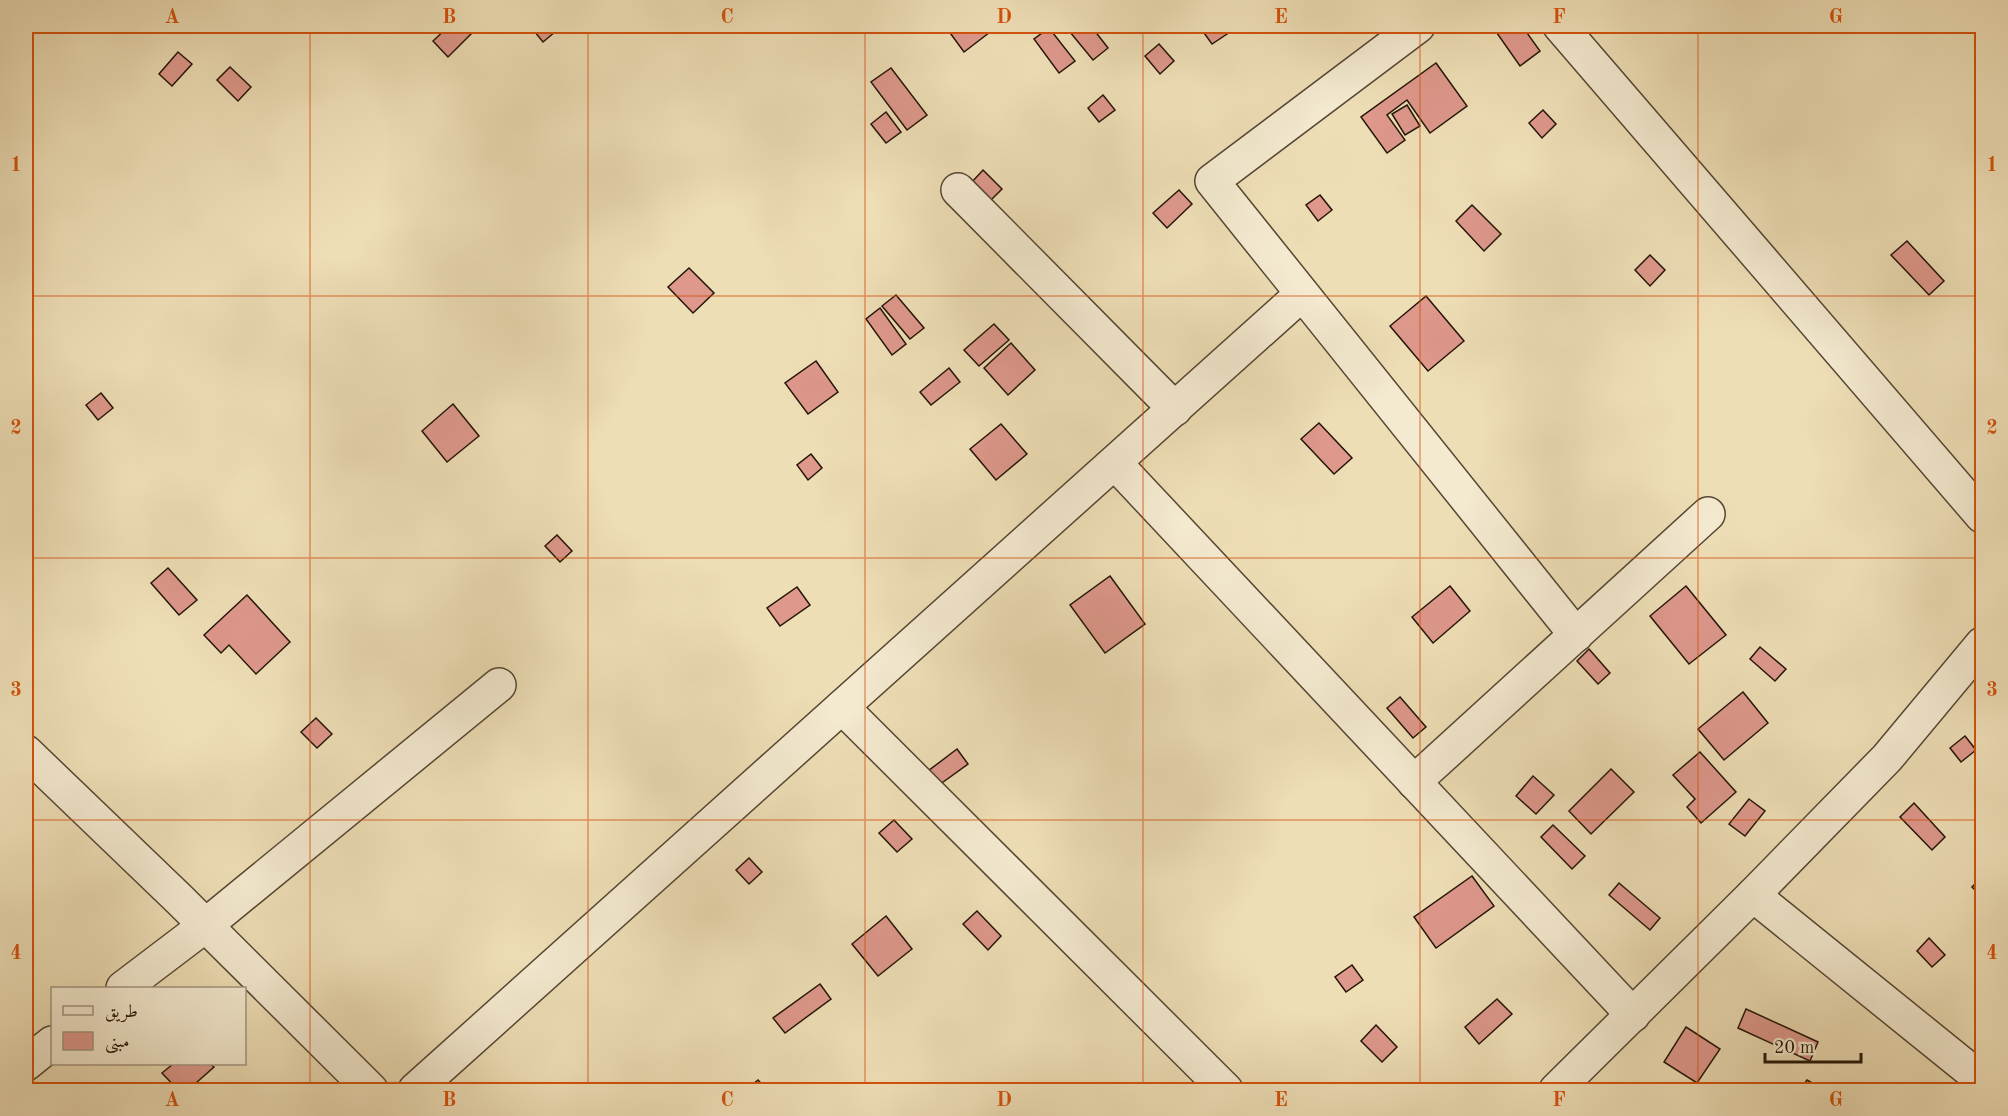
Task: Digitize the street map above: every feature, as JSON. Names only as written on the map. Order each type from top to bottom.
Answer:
[{"type":"street","points":[[1418,26],[1212,181],[1576,635]]},
{"type":"street","points":[[1560,26],[1983,516]]},
{"type":"street","points":[[958,190],[1175,409]]},
{"type":"street","points":[[415,1090],[1302,294]]},
{"type":"street","points":[[1115,463],[1633,1015]]},
{"type":"street","points":[[1414,782],[1708,514]]},
{"type":"street","points":[[1556,1090],[1753,895],[1887,758],[1983,644]]},
{"type":"street","points":[[124,987],[206,925],[499,685]]},
{"type":"street","points":[[842,707],[1226,1090]]},
{"type":"street","points":[[26,752],[206,925],[370,1090]]},
{"type":"street","points":[[1753,895],[1983,1080]]},
{"type":"street","points":[[26,1064],[51,1044]]},
{"type":"building","points":[[449,26],[475,26],[477,28],[448,57],[433,41]]},
{"type":"building","points":[[530,26],[562,26],[543,42]]},
{"type":"building","points":[[945,26],[991,26],[994,29],[964,52]]},
{"type":"building","points":[[1065,26],[1091,26],[1108,48],[1093,60]]},
{"type":"building","points":[[1199,26],[1239,26],[1212,44]]},
{"type":"building","points":[[1492,26],[1522,26],[1540,51],[1520,66]]},
{"type":"building","points":[[1049,28],[1075,61],[1059,73],[1034,39]]},
{"type":"building","points":[[1159,44],[1174,61],[1160,74],[1145,56]]},
{"type":"building","points":[[178,52],[192,64],[172,86],[159,74]]},
{"type":"building","points":[[1436,63],[1467,106],[1430,133],[1407,100],[1387,115],[1405,140],[1387,153],[1361,117]]},
{"type":"building","points":[[230,67],[251,87],[238,101],[217,80]]},
{"type":"building","points":[[891,68],[927,115],[907,130],[871,82]]},
{"type":"building","points":[[1103,95],[1115,110],[1099,122],[1088,108]]},
{"type":"building","points":[[1407,105],[1420,126],[1405,135],[1392,114]]},
{"type":"building","points":[[1543,110],[1556,124],[1542,138],[1529,123]]},
{"type":"building","points":[[886,112],[901,132],[886,143],[871,124]]},
{"type":"building","points":[[983,170],[1002,189],[990,201],[971,183]]},
{"type":"building","points":[[1179,190],[1192,204],[1167,228],[1153,213]]},
{"type":"building","points":[[1320,195],[1332,210],[1318,221],[1306,205]]},
{"type":"building","points":[[1472,205],[1501,234],[1484,251],[1456,221]]},
{"type":"building","points":[[1907,241],[1944,281],[1929,295],[1891,255]]},
{"type":"building","points":[[1650,255],[1665,270],[1650,286],[1635,270]]},
{"type":"building","points":[[689,268],[714,293],[693,313],[668,287]]},
{"type":"building","points":[[896,295],[924,328],[910,339],[882,306]]},
{"type":"building","points":[[1426,296],[1464,341],[1428,371],[1390,326]]},
{"type":"building","points":[[880,308],[906,344],[892,355],[866,319]]},
{"type":"building","points":[[994,324],[1009,340],[979,366],[964,350]]},
{"type":"building","points":[[1011,343],[1035,370],[1008,395],[984,368]]},
{"type":"building","points":[[816,361],[838,392],[808,414],[785,383]]},
{"type":"building","points":[[949,368],[960,382],[931,405],[920,392]]},
{"type":"building","points":[[101,393],[113,408],[98,420],[86,405]]},
{"type":"building","points":[[453,404],[479,436],[447,462],[422,431]]},
{"type":"building","points":[[1319,423],[1352,458],[1334,474],[1301,439]]},
{"type":"building","points":[[1001,424],[1027,454],[996,480],[970,449]]},
{"type":"building","points":[[811,454],[822,468],[808,480],[797,465]]},
{"type":"building","points":[[557,535],[572,551],[560,562],[545,546]]},
{"type":"building","points":[[168,568],[197,600],[179,615],[151,583]]},
{"type":"building","points":[[1110,576],[1145,624],[1105,653],[1070,605]]},
{"type":"building","points":[[1450,586],[1470,611],[1433,643],[1412,617]]},
{"type":"building","points":[[1686,586],[1726,635],[1689,664],[1650,616]]},
{"type":"building","points":[[797,587],[810,605],[780,626],[767,608]]},
{"type":"building","points":[[247,595],[290,642],[256,674],[229,645],[221,653],[204,635]]},
{"type":"building","points":[[1760,647],[1786,669],[1775,681],[1750,659]]},
{"type":"building","points":[[1589,649],[1610,673],[1598,684],[1577,661]]},
{"type":"building","points":[[1743,692],[1768,723],[1724,760],[1698,729]]},
{"type":"building","points":[[1400,697],[1426,727],[1413,738],[1387,708]]},
{"type":"building","points":[[316,718],[332,734],[317,748],[301,732]]},
{"type":"building","points":[[1965,736],[1976,750],[1961,762],[1950,748]]},
{"type":"building","points":[[957,749],[968,764],[939,785],[928,771]]},
{"type":"building","points":[[1700,752],[1736,792],[1701,823],[1687,807],[1695,799],[1673,775]]},
{"type":"building","points":[[1611,769],[1634,792],[1591,834],[1569,811]]},
{"type":"building","points":[[1533,776],[1554,795],[1536,814],[1516,796]]},
{"type":"building","points":[[1749,799],[1765,811],[1745,836],[1729,824]]},
{"type":"building","points":[[1914,803],[1945,837],[1932,850],[1900,817]]},
{"type":"building","points":[[894,820],[912,839],[897,852],[879,833]]},
{"type":"building","points":[[1553,825],[1585,856],[1572,869],[1541,837]]},
{"type":"building","points":[[749,858],[762,872],[749,884],[736,870]]},
{"type":"building","points":[[1472,876],[1494,906],[1436,948],[1414,917]]},
{"type":"building","points":[[1982,877],[1982,897],[1972,887]]},
{"type":"building","points":[[1619,883],[1660,918],[1650,930],[1609,895]]},
{"type":"building","points":[[977,911],[1001,936],[988,950],[963,924]]},
{"type":"building","points":[[886,916],[912,949],[878,976],[852,944]]},
{"type":"building","points":[[1929,938],[1945,955],[1932,967],[1917,951]]},
{"type":"building","points":[[1352,965],[1363,980],[1346,992],[1335,977]]},
{"type":"building","points":[[820,984],[831,999],[785,1033],[773,1018]]},
{"type":"building","points":[[1497,999],[1512,1014],[1479,1044],[1465,1027]]},
{"type":"building","points":[[1746,1009],[1818,1042],[1810,1061],[1738,1028]]},
{"type":"building","points":[[1376,1025],[1397,1047],[1382,1062],[1361,1041]]},
{"type":"building","points":[[1686,1027],[1720,1049],[1697,1083],[1664,1062]]},
{"type":"building","points":[[172,1065],[211,1065],[214,1067],[188,1090],[178,1090],[162,1073]]},
{"type":"building","points":[[758,1080],[767,1090],[746,1090]]},
{"type":"building","points":[[1807,1080],[1824,1090],[1800,1090]]}]
